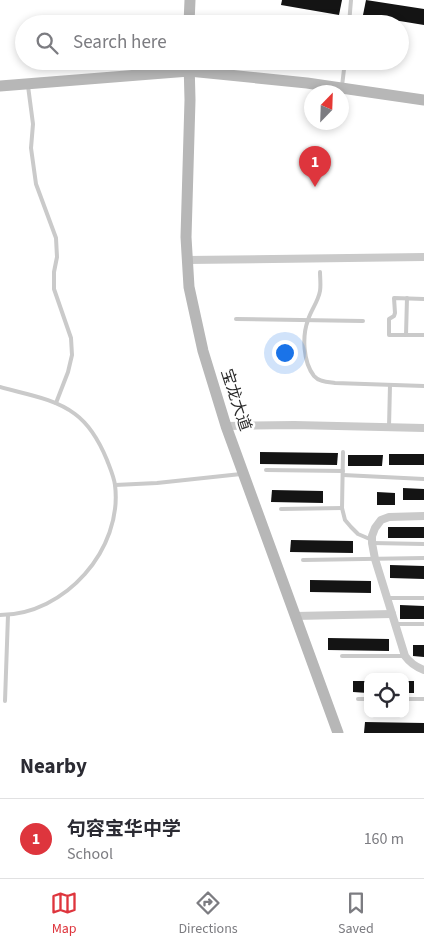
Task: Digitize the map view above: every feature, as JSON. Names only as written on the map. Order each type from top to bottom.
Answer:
[{"type":"street","points":[[190,0],[190,15]]},
{"type":"street","points":[[0,86],[153,70]]},
{"type":"street","name":"宝龙大道","points":[[189,70],[187,260],[189,287],[203,351],[226,426],[338,733]]},
{"type":"street","points":[[217,70],[321,85]]},
{"type":"street","points":[[349,89],[424,100]]},
{"type":"street","points":[[187,260],[424,257]]},
{"type":"street","points":[[226,426],[294,425],[424,428]]},
{"type":"street","points":[[424,516],[389,517],[381,520],[375,528],[372,542],[375,559],[405,656],[416,667],[424,670]]},
{"type":"street","points":[[295,616],[392,614]]},
{"type":"lane","points":[[350,15],[351,0]]},
{"type":"lane","points":[[342,85],[344,70]]},
{"type":"lane","points":[[28,84],[33,124],[31,148],[36,184],[56,238],[57,257],[54,272],[54,289],[70,338],[72,355],[68,372],[56,403]]},
{"type":"lane","points":[[320,272],[320,290],[304,332],[306,360],[314,377],[322,382],[424,386]]},
{"type":"lane","points":[[424,299],[394,298],[395,313],[389,319],[389,335],[424,335]]},
{"type":"lane","points":[[406,335],[407,298]]},
{"type":"lane","points":[[236,319],[363,321]]},
{"type":"lane","points":[[389,427],[390,385]]},
{"type":"lane","points":[[0,387],[56,403],[75,413],[89,427],[103,451],[115,485],[115,507],[112,527],[105,544],[87,573],[70,589],[48,603],[29,611],[0,615]]},
{"type":"lane","points":[[343,452],[342,508],[345,520],[351,528],[372,542],[424,544]]},
{"type":"lane","points":[[266,470],[424,479]]},
{"type":"lane","points":[[115,485],[157,483],[243,474]]},
{"type":"lane","points":[[281,509],[342,508]]},
{"type":"lane","points":[[302,560],[424,558]]},
{"type":"lane","points":[[387,598],[424,598]]},
{"type":"lane","points":[[5,701],[8,615]]},
{"type":"lane","points":[[394,624],[424,624]]},
{"type":"lane","points":[[342,656],[405,656]]},
{"type":"lane","points":[[358,699],[364,699]]},
{"type":"lane","points":[[409,699],[424,699]]},
{"type":"building","points":[[282,0],[342,0],[339,15],[281,5]]},
{"type":"building","points":[[366,0],[424,9],[424,25],[409,23],[409,15],[363,15]]},
{"type":"building","points":[[260,452],[338,453],[337,465],[260,464]]},
{"type":"building","points":[[389,454],[424,454],[424,465],[389,465]]},
{"type":"building","points":[[348,455],[383,455],[382,466],[348,466]]},
{"type":"building","points":[[403,488],[424,489],[424,500],[403,500]]},
{"type":"building","points":[[272,490],[323,491],[323,503],[271,502]]},
{"type":"building","points":[[377,492],[395,493],[395,505],[377,505]]},
{"type":"building","points":[[388,527],[424,527],[424,538],[388,538]]},
{"type":"building","points":[[291,540],[353,541],[353,553],[290,552]]},
{"type":"building","points":[[390,565],[424,566],[424,579],[390,578]]},
{"type":"building","points":[[310,580],[371,581],[371,593],[310,592]]},
{"type":"building","points":[[400,605],[424,606],[424,619],[400,619]]},
{"type":"building","points":[[328,638],[389,639],[389,651],[328,650]]},
{"type":"building","points":[[413,645],[424,645],[424,657],[413,656]]},
{"type":"building","points":[[353,681],[364,681],[364,693],[353,692]]},
{"type":"building","points":[[409,681],[414,681],[414,693],[409,693]]},
{"type":"building","points":[[365,722],[424,723],[424,733],[364,733]]},
{"type":"place","name":"句容宝华中学","points":[[315,187]]}]
